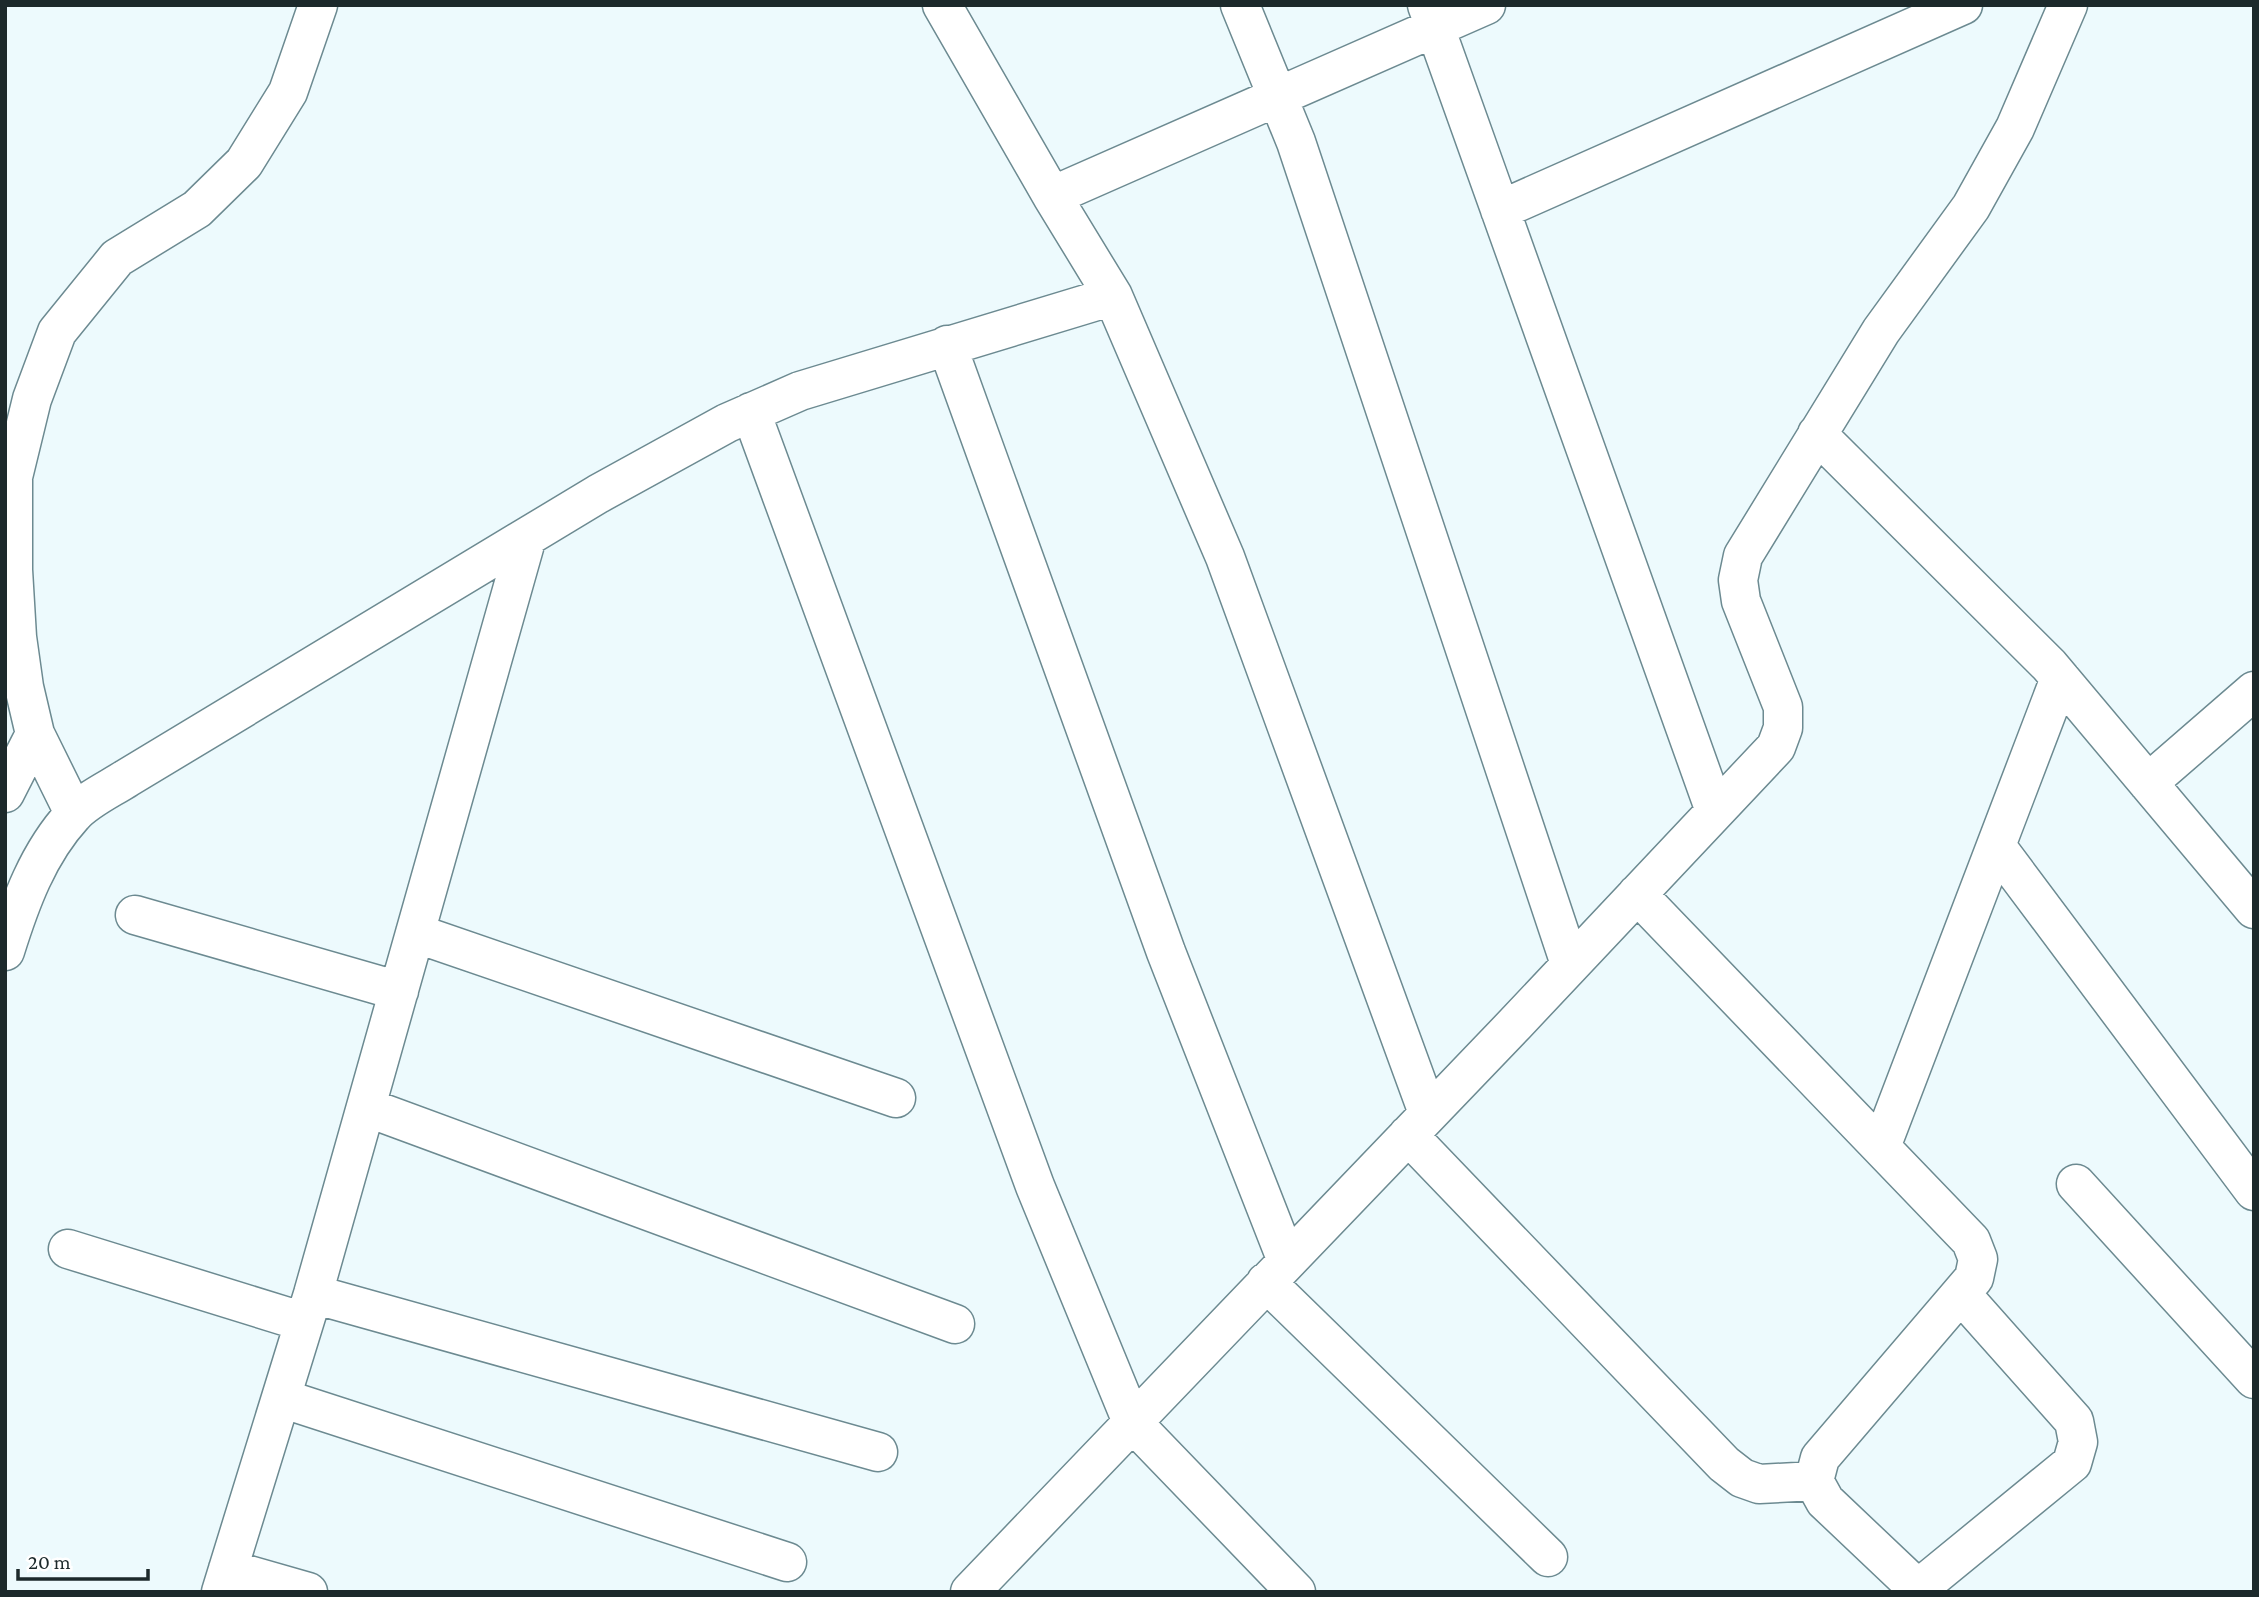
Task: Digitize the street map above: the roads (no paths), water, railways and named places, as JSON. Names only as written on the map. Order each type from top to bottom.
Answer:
[{"type":"street","points":[[74,813],[35,734],[11,640],[13,477],[32,399],[57,332],[117,258],[197,209],[244,163],[288,92],[318,5]]},
{"type":"street","points":[[942,5],[1113,296],[1225,557],[1418,1124],[1724,1464],[1742,1478],[1759,1484],[1814,1481]]},
{"type":"street","points":[[1240,5],[1279,96],[1570,964]]},
{"type":"street","points":[[1052,196],[1279,96],[1432,16],[1486,5]]},
{"type":"street","points":[[1500,210],[1963,5]]},
{"type":"street","points":[[970,1591],[1776,747],[1783,728],[1783,707],[1741,601],[1738,580],[1743,556],[1881,331],[1971,207],[2015,128],[2068,5]]},
{"type":"street","points":[[1432,16],[1715,811]]},
{"type":"street","points":[[5,951],[21,901],[47,849],[74,813],[127,778],[527,537],[727,423],[800,391],[1113,296]]},
{"type":"street","points":[[947,345],[1166,952],[1277,1271],[1548,1557]]},
{"type":"street","points":[[751,412],[1035,1186],[1132,1422],[1296,1592]]},
{"type":"street","points":[[1817,434],[2060,678],[2254,909]]},
{"type":"street","points":[[308,1592],[225,1581],[309,1308],[527,537]]},
{"type":"street","points":[[1881,1147],[2060,678]]},
{"type":"street","points":[[2148,783],[2254,691]]},
{"type":"street","points":[[5,793],[35,734]]},
{"type":"street","points":[[1996,846],[2254,1191]]},
{"type":"street","points":[[1637,894],[1971,1241],[1978,1259],[1973,1278],[1820,1458],[1814,1481],[1825,1501],[1920,1590],[2072,1463],[2078,1442],[2074,1421],[1961,1294]]},
{"type":"street","points":[[135,915],[399,991]]},
{"type":"street","points":[[415,933],[896,1098]]},
{"type":"street","points":[[366,1107],[955,1324]]},
{"type":"street","points":[[2076,1184],[2254,1379]]},
{"type":"street","points":[[68,1249],[878,1452]]},
{"type":"street","points":[[281,1398],[788,1562]]}]
